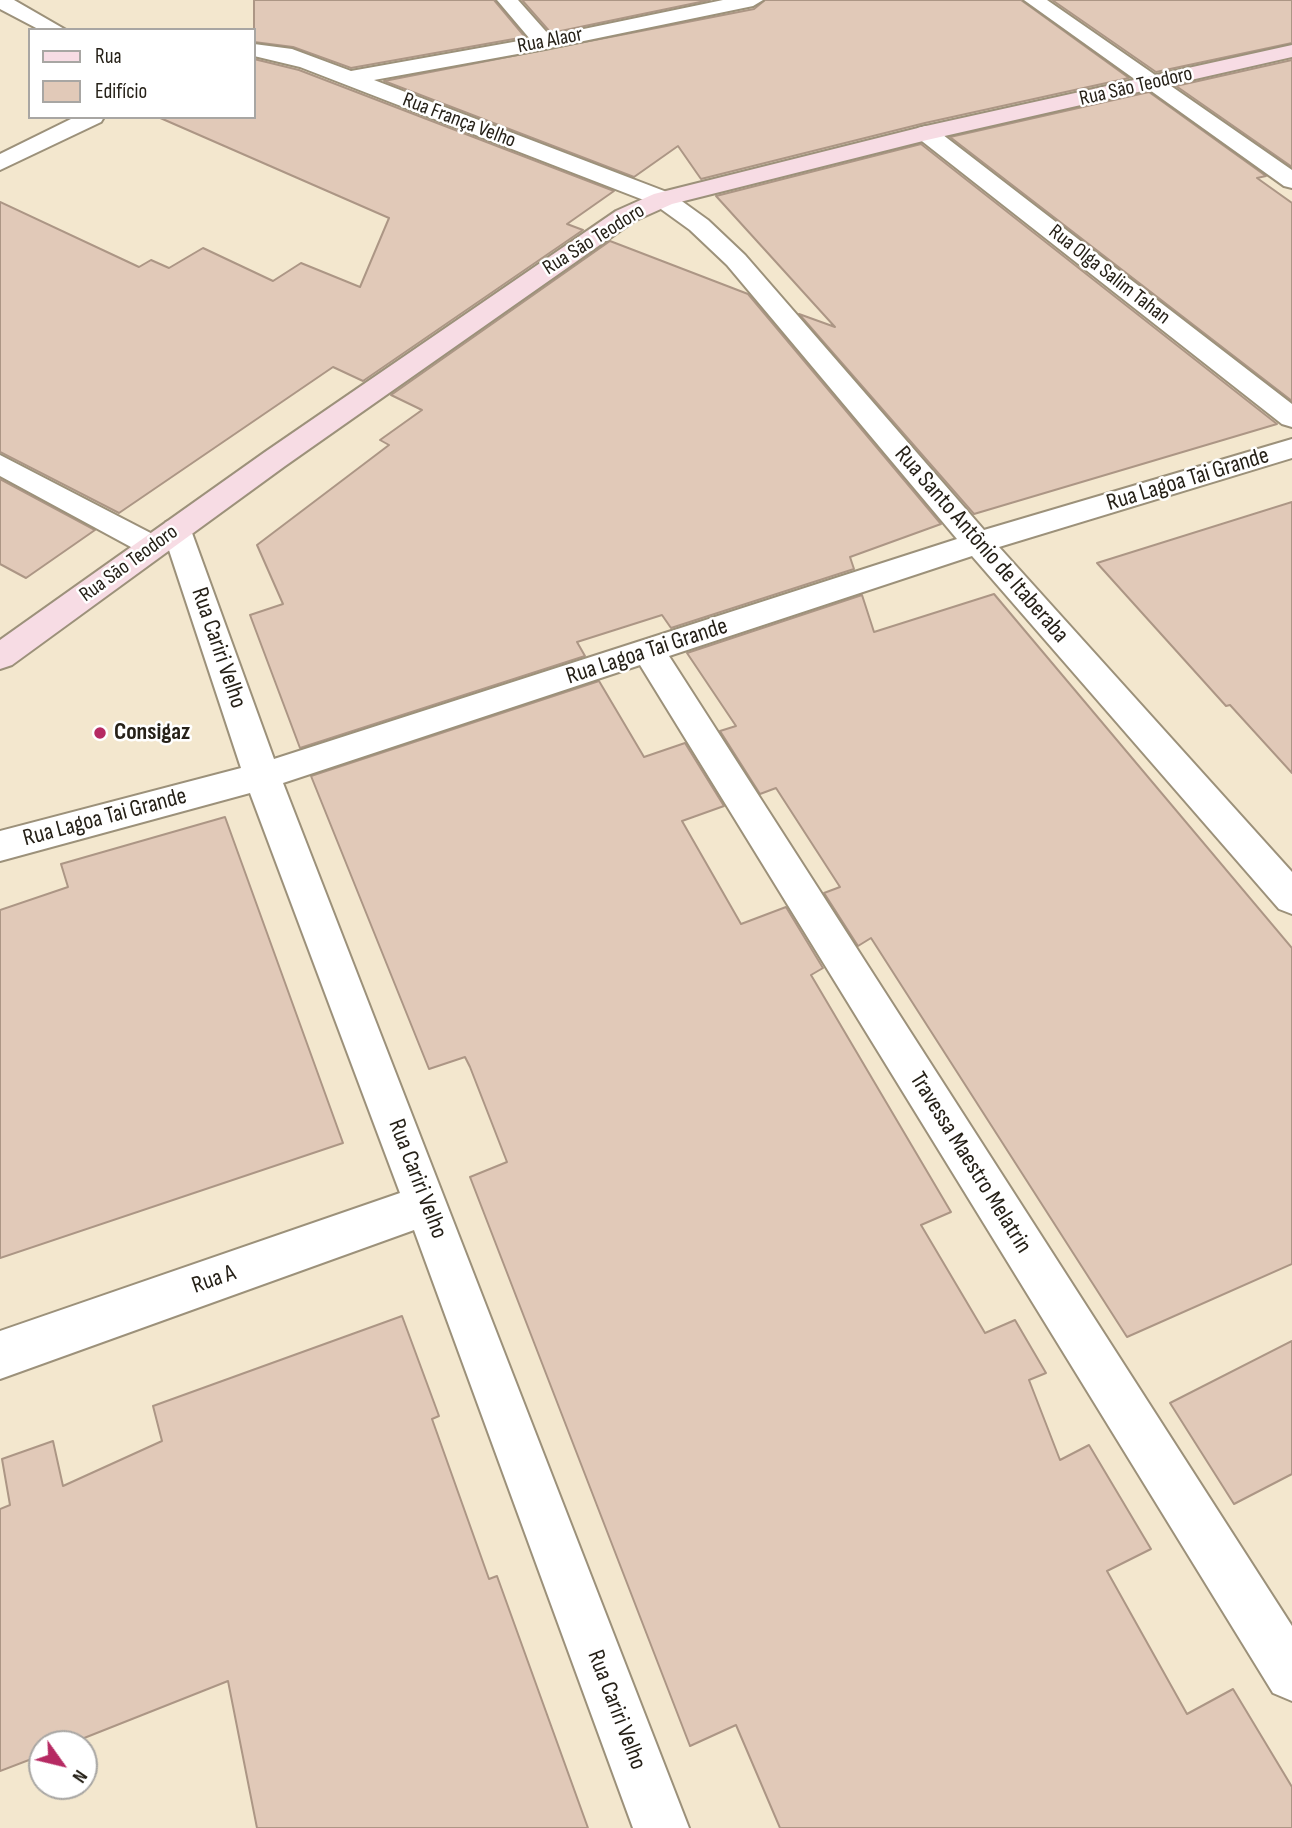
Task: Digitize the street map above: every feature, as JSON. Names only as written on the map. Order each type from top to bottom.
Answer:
[{"type":"main road","name":"Rua São Teodoro","points":[[0,657],[165,537],[625,216],[663,199],[926,133],[1292,51]]},
{"type":"street","points":[[507,0],[545,43]]},
{"type":"street","name":"Rua Alaor","points":[[347,78],[545,43],[753,0]]},
{"type":"street","points":[[1034,0],[1292,181]]},
{"type":"street","points":[[0,1],[53,28]]},
{"type":"street","name":"Rua França Velho","points":[[256,50],[284,54],[663,199]]},
{"type":"street","points":[[0,163],[89,119]]},
{"type":"street","name":"Rua Olga Salim Tahan","points":[[926,133],[1292,418]]},
{"type":"street","name":"Rua Santo Antônio de Itaberaba","points":[[663,199],[699,225],[736,260],[978,543],[1292,898]]},
{"type":"street","name":"Rua Lagoa Tai Grande","points":[[0,846],[262,776],[978,543],[1292,448]]},
{"type":"street","points":[[0,464],[165,537]]},
{"type":"street","name":"Rua Cariri Velho","points":[[165,537],[262,776],[427,1205],[661,1828]]},
{"type":"street","name":"Travessa Maestro Melatrin","points":[[649,652],[1292,1674]]},
{"type":"street","name":"Rua A","points":[[0,1355],[427,1205]]},
{"type":"building","points":[[254,0],[494,0],[525,37],[351,68],[293,47],[256,42]]},
{"type":"building","points":[[522,0],[710,0],[551,33]]},
{"type":"building","points":[[765,0],[1021,0],[1129,78],[925,123],[701,179],[678,146],[634,177],[384,81],[754,9]]},
{"type":"building","points":[[1052,0],[1292,0],[1292,43],[1156,72]]},
{"type":"building","points":[[256,59],[299,70],[614,191],[567,224],[583,230],[363,381],[333,367],[119,513],[0,452],[0,202],[139,267],[151,260],[169,268],[203,248],[273,281],[301,263],[360,287],[389,218],[163,119],[256,119]]},
{"type":"building","points":[[1292,60],[1292,167],[1176,86]]},
{"type":"building","points":[[1149,92],[1266,176],[1257,178],[1292,203],[1292,401],[950,137]]},
{"type":"building","points":[[921,144],[1277,424],[974,514],[799,314],[835,327],[716,196]]},
{"type":"building","points":[[610,241],[748,294],[941,524],[850,557],[854,569],[671,628],[662,615],[577,642],[585,656],[300,748],[250,615],[283,604],[257,545],[389,445],[380,440],[422,410],[391,395]]},
{"type":"building","points":[[0,479],[95,530],[26,578],[0,564]]},
{"type":"building","points":[[1292,502],[1292,773],[1230,705],[1226,706],[1097,563]]},
{"type":"building","points":[[994,594],[1292,948],[1292,1264],[1127,1337],[871,938],[858,946],[824,893],[840,887],[776,788],[760,794],[720,731],[736,726],[687,653],[862,595],[874,632]]},
{"type":"building","points":[[599,681],[644,757],[685,743],[724,806],[682,821],[741,924],[786,907],[823,968],[811,975],[951,1212],[921,1225],[985,1333],[1015,1320],[1046,1373],[1029,1380],[1060,1460],[1089,1445],[1151,1549],[1107,1571],[1187,1714],[1233,1689],[1292,1787],[1292,1828],[780,1828],[736,1725],[690,1746],[470,1177],[507,1162],[470,1067],[465,1057],[429,1069],[311,776]]},
{"type":"building","points":[[225,817],[343,1143],[0,1258],[0,910],[68,887],[61,864]]},
{"type":"building","points":[[402,1316],[439,1416],[432,1419],[489,1579],[497,1576],[588,1828],[257,1828],[228,1681],[98,1733],[98,1730],[28,1730],[28,1760],[0,1771],[0,1509],[10,1505],[2,1459],[53,1441],[63,1486],[162,1441],[153,1406]]},
{"type":"building","points":[[1292,1341],[1292,1474],[1234,1504],[1170,1403]]},
{"type":"place","name":"Consigaz","points":[[100,733]]}]
